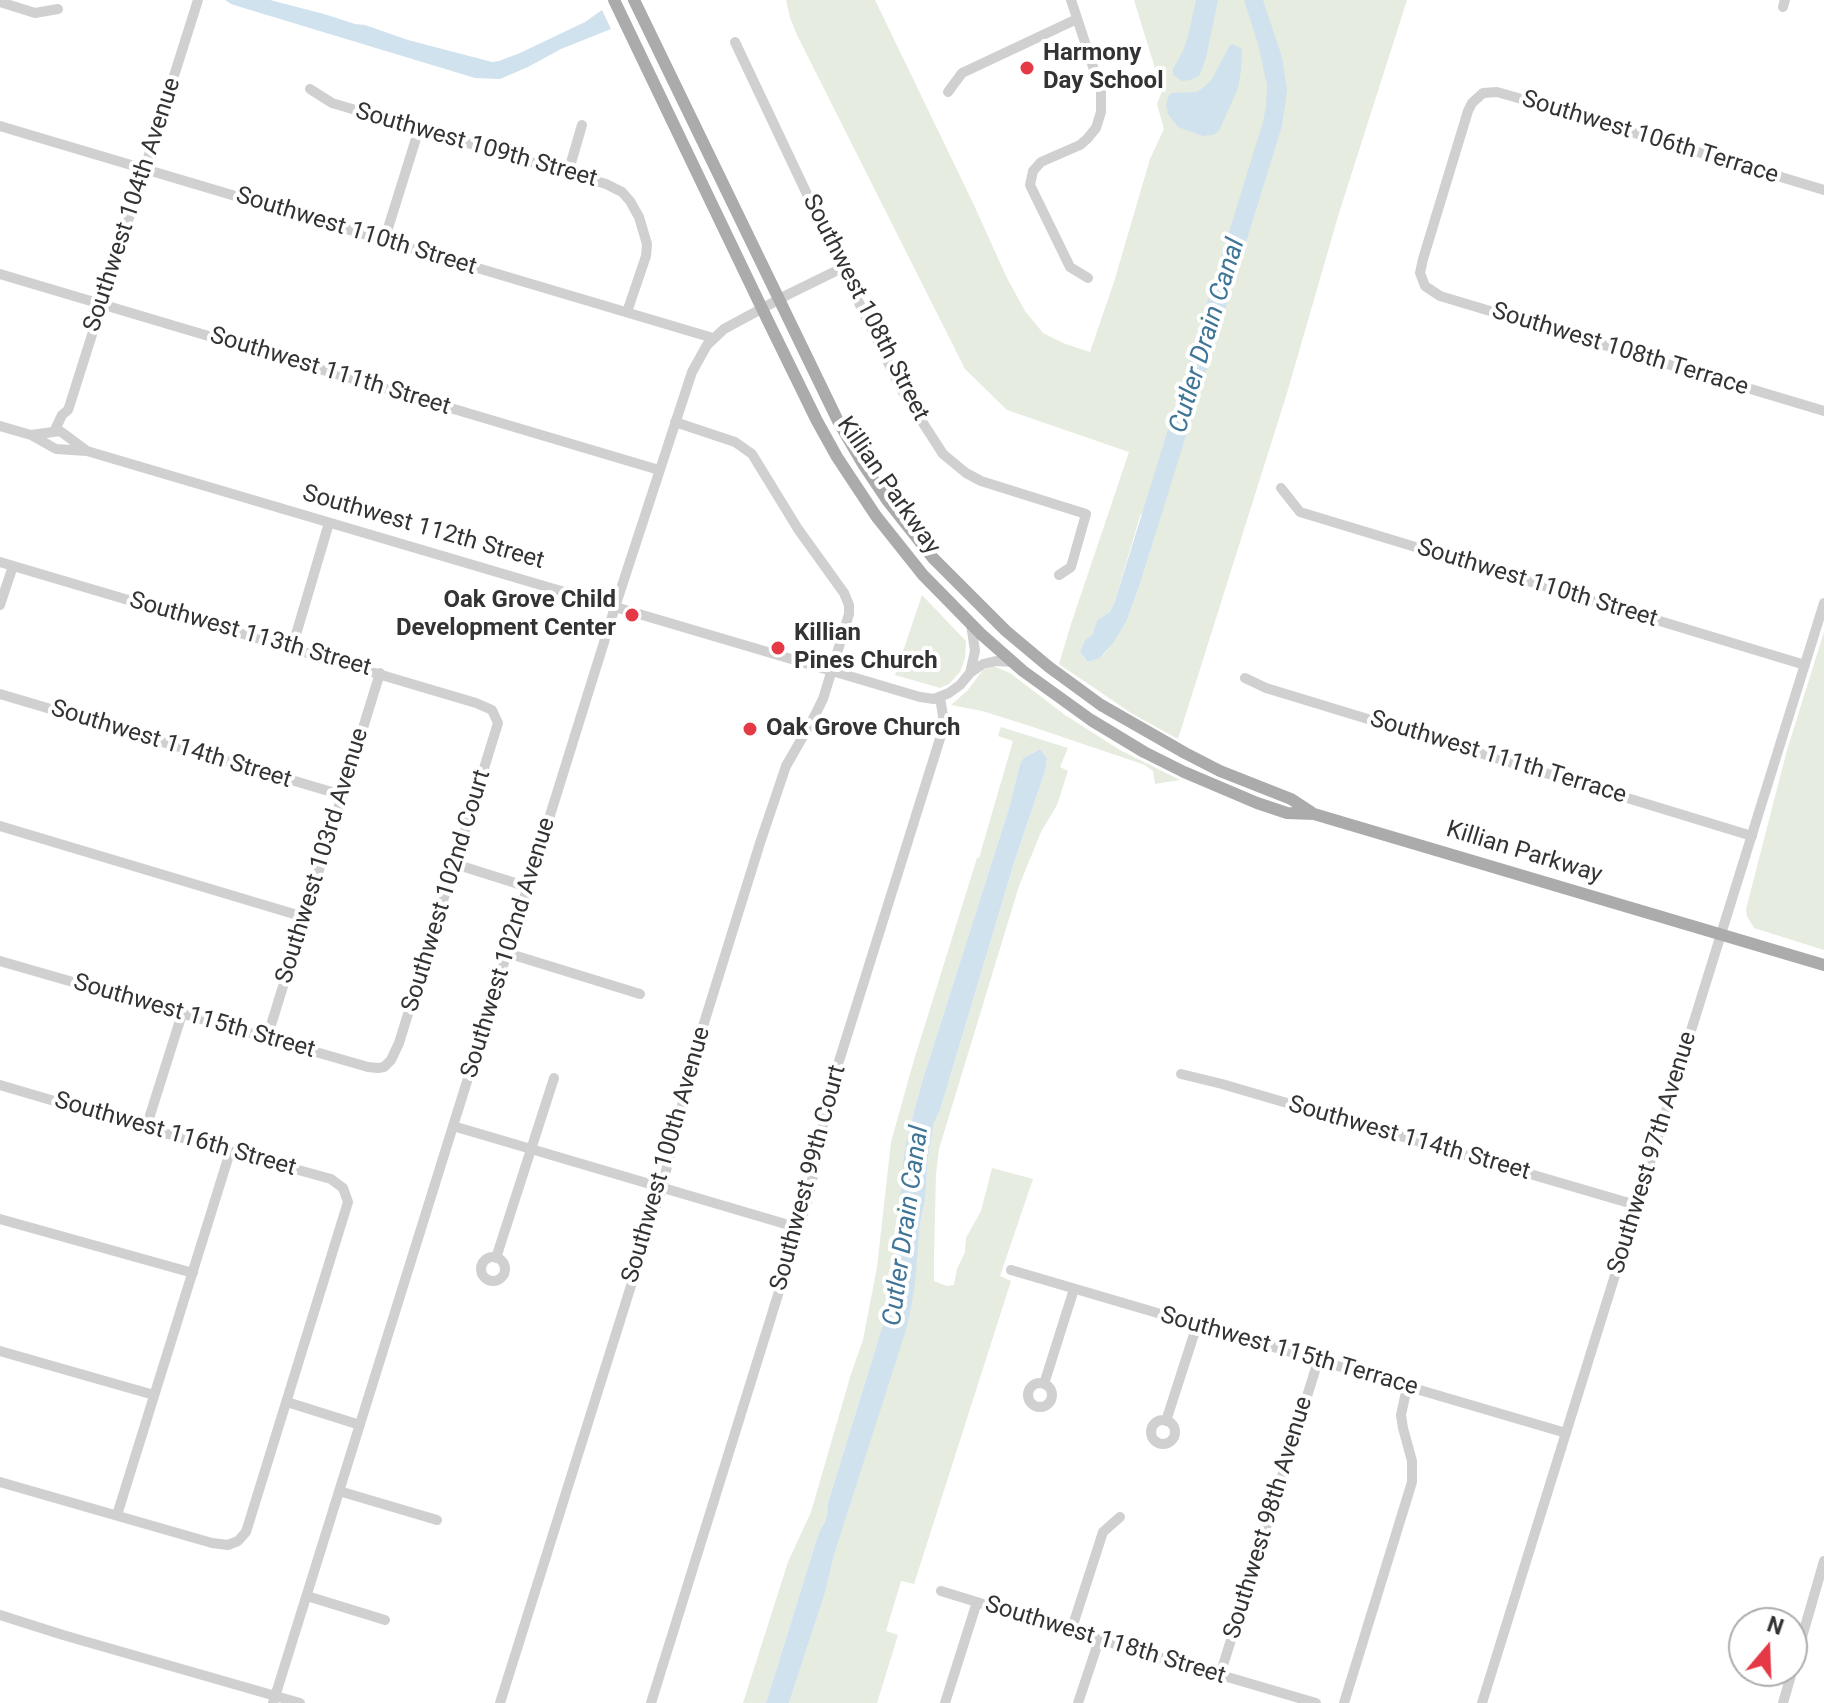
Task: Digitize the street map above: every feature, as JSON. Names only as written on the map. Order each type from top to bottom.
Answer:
[{"type":"main road","name":"Killian Parkway","points":[[614,0],[817,421],[861,495],[923,575],[1012,662],[1091,720],[1165,763],[1257,803],[1287,813],[1314,814],[1722,935]]},
{"type":"main road","name":"Killian Parkway","points":[[634,0],[831,409],[870,475],[941,567],[981,608],[1049,667],[1118,716],[1202,762],[1291,799],[1314,814]]},
{"type":"main road","points":[[1722,935],[1824,965]]},
{"type":"street","name":"Southwest 104th Avenue","points":[[67,436],[68,410],[198,0]]},
{"type":"street","points":[[1071,0],[1101,91],[1100,116],[1094,131],[1082,143],[1038,165],[1033,171],[1030,185],[1070,267],[1088,278]]},
{"type":"street","points":[[0,2],[35,13],[58,9]]},
{"type":"street","points":[[948,92],[962,73],[1077,19]]},
{"type":"street","name":"Southwest 108th Street","points":[[735,42],[901,389],[943,454],[958,468],[981,481],[1086,514],[1071,567],[1059,575]]},
{"type":"street","name":"Southwest 109th Street","points":[[310,89],[328,102],[618,189],[628,197],[635,210],[647,247],[627,312]]},
{"type":"street","name":"Southwest 106th Terrace","points":[[1421,280],[1423,259],[1468,111],[1477,97],[1487,92],[1508,95],[1824,190]]},
{"type":"street","points":[[568,173],[582,125]]},
{"type":"street","name":"Southwest 110th Street","points":[[0,126],[713,338]]},
{"type":"street","points":[[384,241],[419,129]]},
{"type":"street","name":"Southwest 102nd Avenue","points":[[274,1700],[615,607],[692,372],[713,338],[724,329],[842,268]]},
{"type":"street","name":"Southwest 111th Street","points":[[0,274],[659,470]]},
{"type":"street","name":"Southwest 108th Terrace","points":[[1421,280],[1428,290],[1440,296],[1824,411]]},
{"type":"street","name":"Southwest 104th Avenue","points":[[55,439],[62,415],[68,410]]},
{"type":"street","name":"Southwest 100th Avenue","points":[[500,1703],[662,1187],[695,1052],[783,772],[815,715],[849,614],[848,600],[798,529],[752,454],[735,442],[675,422]]},
{"type":"street","name":"Southwest 112th Street","points":[[0,426],[31,435],[39,432],[87,451],[832,672],[920,697],[940,697]]},
{"type":"street","name":"Southwest 112th Street","points":[[55,439],[60,431],[87,451]]},
{"type":"street","name":"Southwest 110th Street","points":[[1281,488],[1300,512],[1805,665]]},
{"type":"street","points":[[292,648],[329,523]]},
{"type":"street","name":"Southwest 113th Street","points":[[0,562],[380,673],[485,706],[495,715]]},
{"type":"street","points":[[0,605],[13,566]]},
{"type":"street","name":"Southwest 97th Avenue","points":[[1482,1703],[1824,603]]},
{"type":"street","points":[[970,673],[975,651],[971,624]]},
{"type":"street","points":[[940,697],[955,690],[983,664],[1012,662]]},
{"type":"street","name":"Southwest 103rd Avenue","points":[[267,1038],[380,673]]},
{"type":"street","name":"Southwest 111th Terrace","points":[[1245,678],[1266,688],[1752,836]]},
{"type":"street","name":"Southwest 114th Street","points":[[0,694],[342,795]]},
{"type":"street","name":"Southwest 99th Court","points":[[651,1703],[809,1195],[832,1082],[941,735],[943,716],[940,697]]},
{"type":"street","name":"Southwest 102nd Court","points":[[388,1064],[403,1030],[498,726],[495,715]]},
{"type":"street","points":[[0,826],[304,917]]},
{"type":"street","points":[[455,864],[528,887]]},
{"type":"street","points":[[507,953],[640,994]]},
{"type":"street","name":"Southwest 115th Street","points":[[0,961],[373,1068],[388,1064]]},
{"type":"street","points":[[146,1128],[182,1014]]},
{"type":"street","name":"Southwest 114th Street","points":[[1181,1074],[1636,1205]]},
{"type":"street","points":[[496,1258],[554,1078]]},
{"type":"street","name":"Southwest 116th Street","points":[[0,1085],[331,1179],[340,1185],[348,1205],[287,1402]]},
{"type":"street","points":[[453,1126],[799,1228]]},
{"type":"street","points":[[117,1515],[230,1152]]},
{"type":"street","points":[[0,1219],[193,1273]]},
{"type":"street","name":"Southwest 115th Terrace","points":[[1011,1270],[1566,1433]]},
{"type":"street","points":[[1044,1384],[1074,1289]]},
{"type":"street","points":[[1166,1421],[1197,1325]]},
{"type":"street","points":[[0,1351],[154,1395]]},
{"type":"street","name":"Southwest 98th Avenue","points":[[1220,1675],[1318,1361]]},
{"type":"street","points":[[1344,1703],[1412,1482],[1412,1461],[1401,1415],[1407,1387]]},
{"type":"street","points":[[0,1482],[222,1545],[235,1543],[246,1532],[287,1402],[360,1425]]},
{"type":"street","points":[[339,1491],[437,1520]]},
{"type":"street","points":[[1071,1631],[1103,1532],[1120,1517]]},
{"type":"street","points":[[1783,1703],[1824,1562]]},
{"type":"street","name":"Southwest 118th Street","points":[[941,1591],[1316,1703]]},
{"type":"street","points":[[307,1596],[385,1620]]},
{"type":"street","points":[[945,1703],[977,1602]]},
{"type":"street","points":[[0,1615],[274,1700],[300,1703]]},
{"type":"street","points":[[1078,1703],[1099,1640]]},
{"type":"shaded area","points":[[786,0],[875,0],[1025,311],[1043,333],[1090,352],[1150,159],[1164,129],[1157,104],[1162,91],[1134,0],[1407,0],[1178,739],[1131,713],[1059,664],[1129,452],[1007,410],[965,369],[790,18]],"holes":[[[1175,469],[1127,620],[1106,652],[1088,662],[1080,652],[1085,640],[1092,635],[1097,620],[1110,612],[1115,601],[1140,516]]]},
{"type":"shaded area","points":[[922,595],[966,641],[960,672],[949,684],[940,688],[895,675]]},
{"type":"shaded area","points":[[1824,632],[1824,950],[1754,928],[1746,909],[1787,750]]},
{"type":"shaded area","points":[[993,666],[1010,673],[1065,715],[1120,750],[1180,780],[1155,784],[1153,771],[1145,765],[982,711],[951,705],[983,670]]},
{"type":"shaded area","points":[[1001,727],[1068,748],[1060,767],[1068,771],[1057,805],[1041,832],[1019,886],[939,1149],[934,1281],[954,1285],[965,1252],[966,1238],[981,1211],[992,1168],[1033,1179],[1000,1276],[1011,1281],[914,1584],[901,1581],[886,1631],[898,1635],[877,1703],[789,1703],[910,1314],[934,1123],[1046,768],[1047,758],[1040,749],[1020,764],[1010,805],[922,1082],[908,1134],[889,1305],[827,1506],[825,1522],[819,1532],[766,1703],[743,1703],[788,1562],[811,1512],[863,1340],[877,1267],[891,1142],[1013,741],[998,736]]},
{"type":"water","points":[[225,0],[270,0],[492,62],[520,53],[585,22],[602,10],[611,29],[500,79],[475,78]]},
{"type":"water","points":[[1196,0],[1218,0],[1206,58],[1199,76],[1182,81],[1173,75],[1173,69],[1188,36]]},
{"type":"water","name":"Cutler Drain Canal","points":[[1244,0],[1263,0],[1282,57],[1287,90],[1282,126],[1127,620],[1100,658],[1088,662],[1080,652],[1085,640],[1092,635],[1097,620],[1110,612],[1115,601],[1263,122],[1267,85]]},
{"type":"water","points":[[1233,44],[1242,49],[1241,70],[1238,88],[1219,131],[1203,136],[1178,127],[1168,114],[1166,105],[1169,95],[1197,92],[1204,87]]},
{"type":"water","name":"Cutler Drain Canal","points":[[1040,749],[1047,758],[1046,768],[934,1123],[915,1282],[905,1333],[789,1703],[766,1703],[819,1532],[825,1522],[827,1506],[889,1305],[904,1155],[922,1082],[1010,805],[1020,764]]},
{"type":"place","name":"Harmony Day School","points":[[1027,68]]},
{"type":"place","name":"Oak Grove Child Development Center","points":[[632,615]]},
{"type":"place","name":"Killian Pines Church","points":[[778,648]]},
{"type":"place","name":"Oak Grove Church","points":[[750,729]]}]
